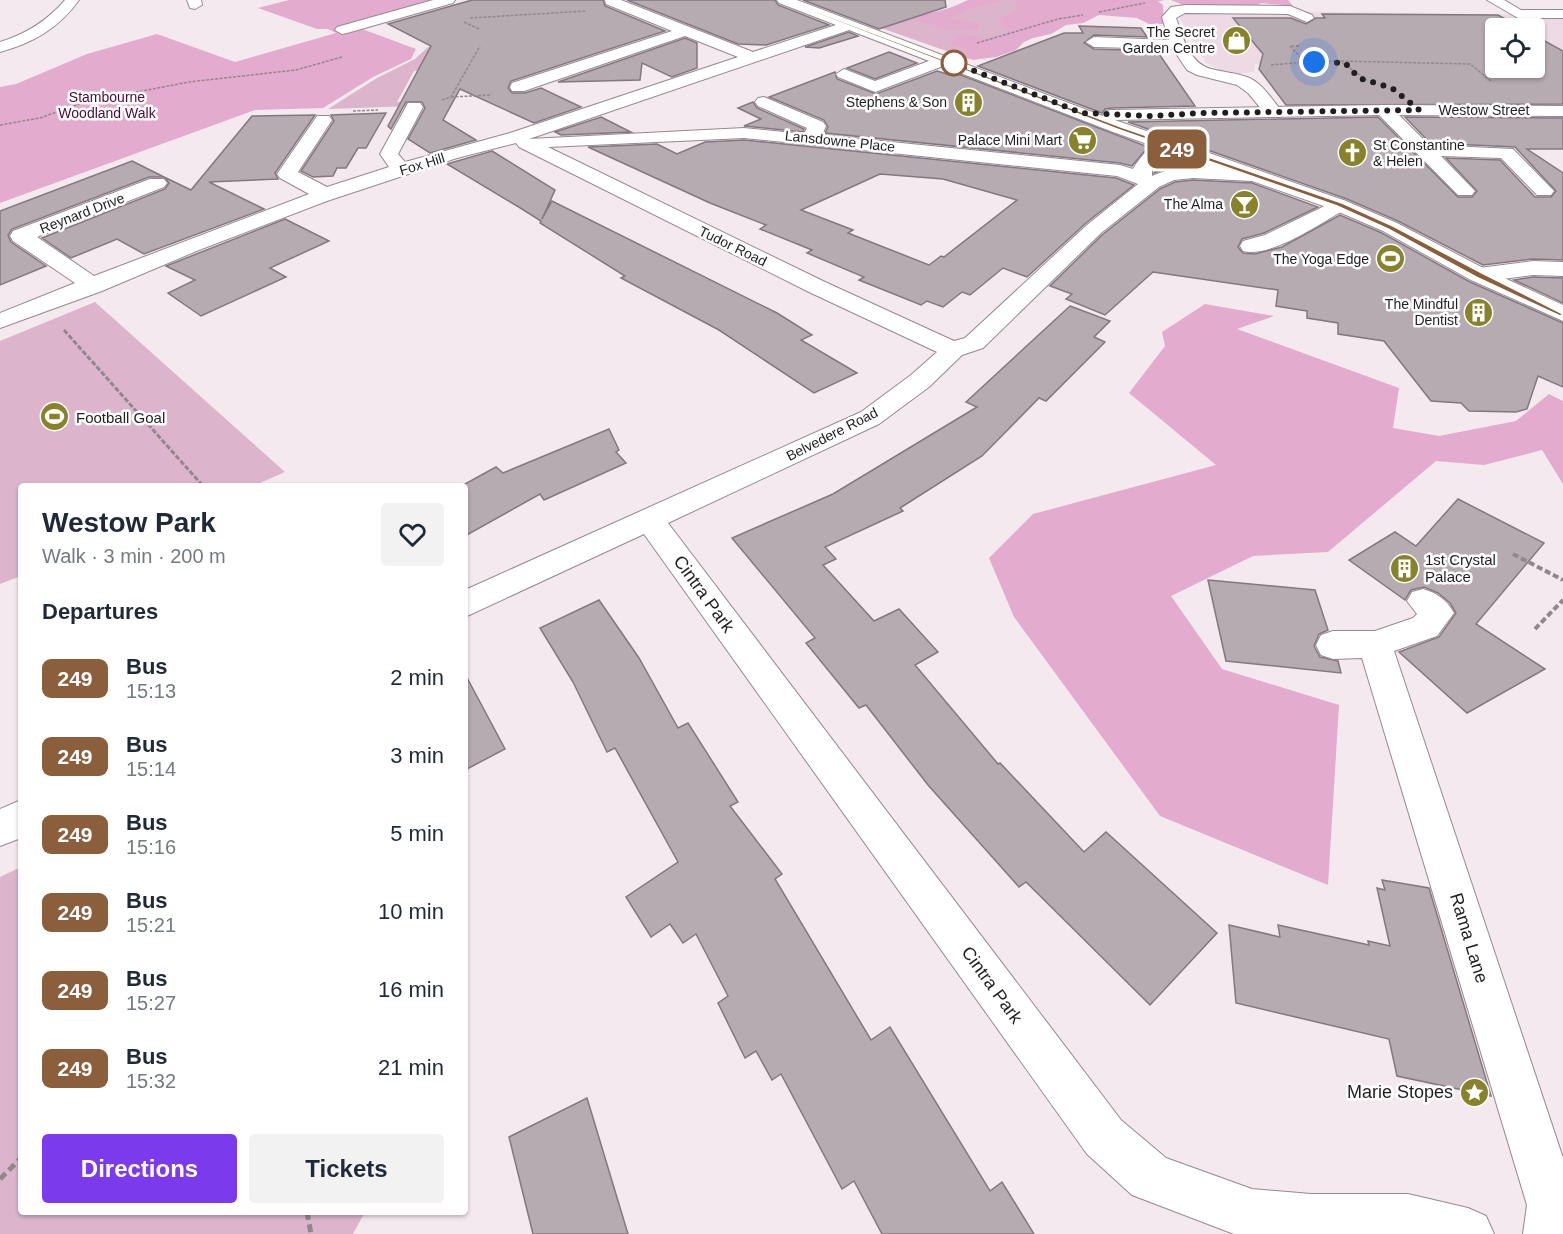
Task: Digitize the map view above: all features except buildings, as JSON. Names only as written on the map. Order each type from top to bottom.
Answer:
[{"type":"street","points":[[0,47],[45,28],[58,19],[72,0]]},
{"type":"street","points":[[342,30],[448,0]]},
{"type":"street","points":[[784,0],[1162,143],[1339,205],[1390,227],[1479,275],[1563,314]]},
{"type":"street","points":[[1494,0],[1518,14],[1563,14]]},
{"type":"street","points":[[1274,113],[1254,89],[1243,81],[1203,72],[1193,67],[1178,45],[1169,17],[1176,10],[1188,4],[1290,10],[1307,18]]},
{"type":"street","points":[[611,5],[751,57]]},
{"type":"street","name":"Fox Hill","points":[[0,321],[326,194],[401,170],[520,140],[751,57],[850,25]]},
{"type":"street","points":[[518,87],[685,31]]},
{"type":"street","points":[[1094,42],[1178,45]]},
{"type":"street","points":[[568,50],[564,59],[600,60]]},
{"type":"street","points":[[844,74],[875,87],[945,60]]},
{"type":"street","points":[[764,102],[817,126],[811,138]]},
{"type":"street","points":[[401,170],[389,154],[414,107]]},
{"type":"street","points":[[1384,110],[1465,191]]},
{"type":"street","name":"Westow Street","points":[[1082,113],[1151,116],[1384,110],[1563,111]]},
{"type":"street","points":[[1151,116],[1149,127],[1162,143]]},
{"type":"street","points":[[323,120],[287,174],[326,194]]},
{"type":"street","name":"Lansdowne Place","points":[[520,140],[744,133],[1120,171],[1147,181]]},
{"type":"street","name":"Tudor Road","points":[[520,140],[817,287],[953,350]]},
{"type":"street","name":"Belvedere Road","points":[[1147,181],[1143,168],[1162,143]]},
{"type":"street","points":[[1424,150],[1506,153],[1544,191]]},
{"type":"street","name":"Belvedere Road","points":[[468,603],[870,418],[920,381],[953,350],[974,344],[1147,181],[1193,172],[1252,175]]},
{"type":"street","name":"Reynard Drive","points":[[94,286],[21,236],[157,183]]},
{"type":"street","points":[[1251,246],[1273,240],[1339,205]]},
{"type":"street","points":[[1479,275],[1533,268],[1563,269]]},
{"type":"street","name":"Cintra Park","points":[[650,520],[1104,1137],[1142,1171],[1150,1177],[1195,1196],[1252,1215],[1311,1220],[1408,1220],[1468,1234]]},
{"type":"street","points":[[1332,645],[1375,644],[1425,627],[1438,613],[1423,601]]},
{"type":"street","name":"Rama Lane","points":[[1375,644],[1553,1205],[1550,1234]]},
{"type":"street","points":[[0,828],[18,819]]},
{"type":"path","points":[[1094,13],[1151,1]]},
{"type":"path","points":[[479,29],[458,19],[611,5]]},
{"type":"path","points":[[974,43],[1058,19],[1088,14]]},
{"type":"path","points":[[0,125],[40,118],[76,105],[111,97],[189,82],[296,70],[334,61],[357,50],[350,45],[342,30]]},
{"type":"path","points":[[450,97],[480,46]]},
{"type":"path","points":[[1299,46],[1290,46],[1305,62],[1469,63],[1504,91],[1514,110]]},
{"type":"path","points":[[1339,61],[1345,63],[1359,78],[1398,92],[1419,110]]},
{"type":"path","points":[[414,107],[450,97],[501,94]]},
{"type":"path","points":[[348,111],[384,110]]},
{"type":"path","points":[[35,308],[55,320],[200,483]]},
{"type":"path","points":[[1513,554],[1563,580]]},
{"type":"path","points":[[1535,629],[1563,600]]},
{"type":"path","points":[[0,1179],[18,1161]]},
{"type":"path","points":[[307,1215],[310,1234]]},
{"type":"shaded area","points":[[863,0],[923,15],[979,0],[1165,0],[1082,18],[969,59],[830,10]]},
{"type":"shaded area","points":[[1187,10],[1563,15],[1563,104],[1555,104],[1513,91],[1283,63],[1255,64],[1254,72],[1239,74],[1223,71],[1206,63],[1178,15]]},
{"type":"shaded area","points":[[428,47],[435,47],[423,70],[414,71],[397,102],[418,101],[413,106],[328,109],[377,78],[415,59]]},
{"type":"shaded area","points":[[95,302],[285,472],[260,483],[18,483],[18,577],[0,584],[0,341]]},
{"type":"shaded area","points":[[18,868],[18,1215],[363,1215],[353,1234],[0,1234],[0,877]]},
{"type":"green space","name":"Stambourne Woodland Walk","points":[[289,0],[441,0],[354,26],[416,49],[411,59],[373,77],[323,108],[255,110],[0,203],[0,87],[16,84],[87,54],[157,34],[235,62],[336,33],[328,29],[317,29],[258,8]]},
{"type":"green space","points":[[968,0],[1000,0],[967,10],[948,19],[973,22],[979,25],[978,29],[948,30],[910,16],[941,12]]},
{"type":"green space","points":[[1016,0],[1156,0],[1163,5],[1164,24],[1149,24],[1137,18],[1099,15],[1083,23],[1066,25],[1051,34],[1033,38],[1024,42],[1016,50],[996,57],[973,60],[962,55],[966,49],[950,43],[963,36],[995,38],[1009,33],[998,20],[1016,10]]},
{"type":"green space","points":[[1171,0],[1288,0],[1293,6],[1261,3],[1255,6],[1183,5]]},
{"type":"green space","points":[[1205,304],[1274,316],[1237,329],[1399,388],[1393,428],[1439,436],[1516,421],[1549,394],[1563,401],[1563,484],[1542,450],[1484,465],[1436,461],[1328,552],[1253,556],[1171,596],[1222,669],[1339,705],[1328,885],[1160,816],[1014,617],[989,558],[1033,514],[1216,465],[1129,393],[1165,346],[1162,332]]},
{"type":"bus line","name":"249","points":[[784,0],[1119,128],[1339,205],[1390,227],[1479,275],[1563,314]]},
{"type":"place","name":"The Secret Garden Centre","points":[[1236,40]]},
{"type":"place","name":"Stephens & Son","points":[[968,102]]},
{"type":"place","name":"Palace Mini Mart","points":[[1083,140]]},
{"type":"place","name":"St Constantine & Helen","points":[[1352,153]]},
{"type":"place","name":"The Alma","points":[[1244,204]]},
{"type":"place","name":"The Yoga Edge","points":[[1390,259]]},
{"type":"place","name":"The Mindful Dentist","points":[[1479,312]]},
{"type":"place","name":"Football Goal","points":[[55,417]]},
{"type":"place","name":"1st Crystal Palace","points":[[1404,568]]},
{"type":"place","name":"Marie Stopes","points":[[1474,1092]]},
{"type":"route","points":[[954,63],[1082,113],[1151,116],[1202,113],[1419,110],[1392,88],[1359,78],[1345,63],[1339,61],[1314,62]]}]
